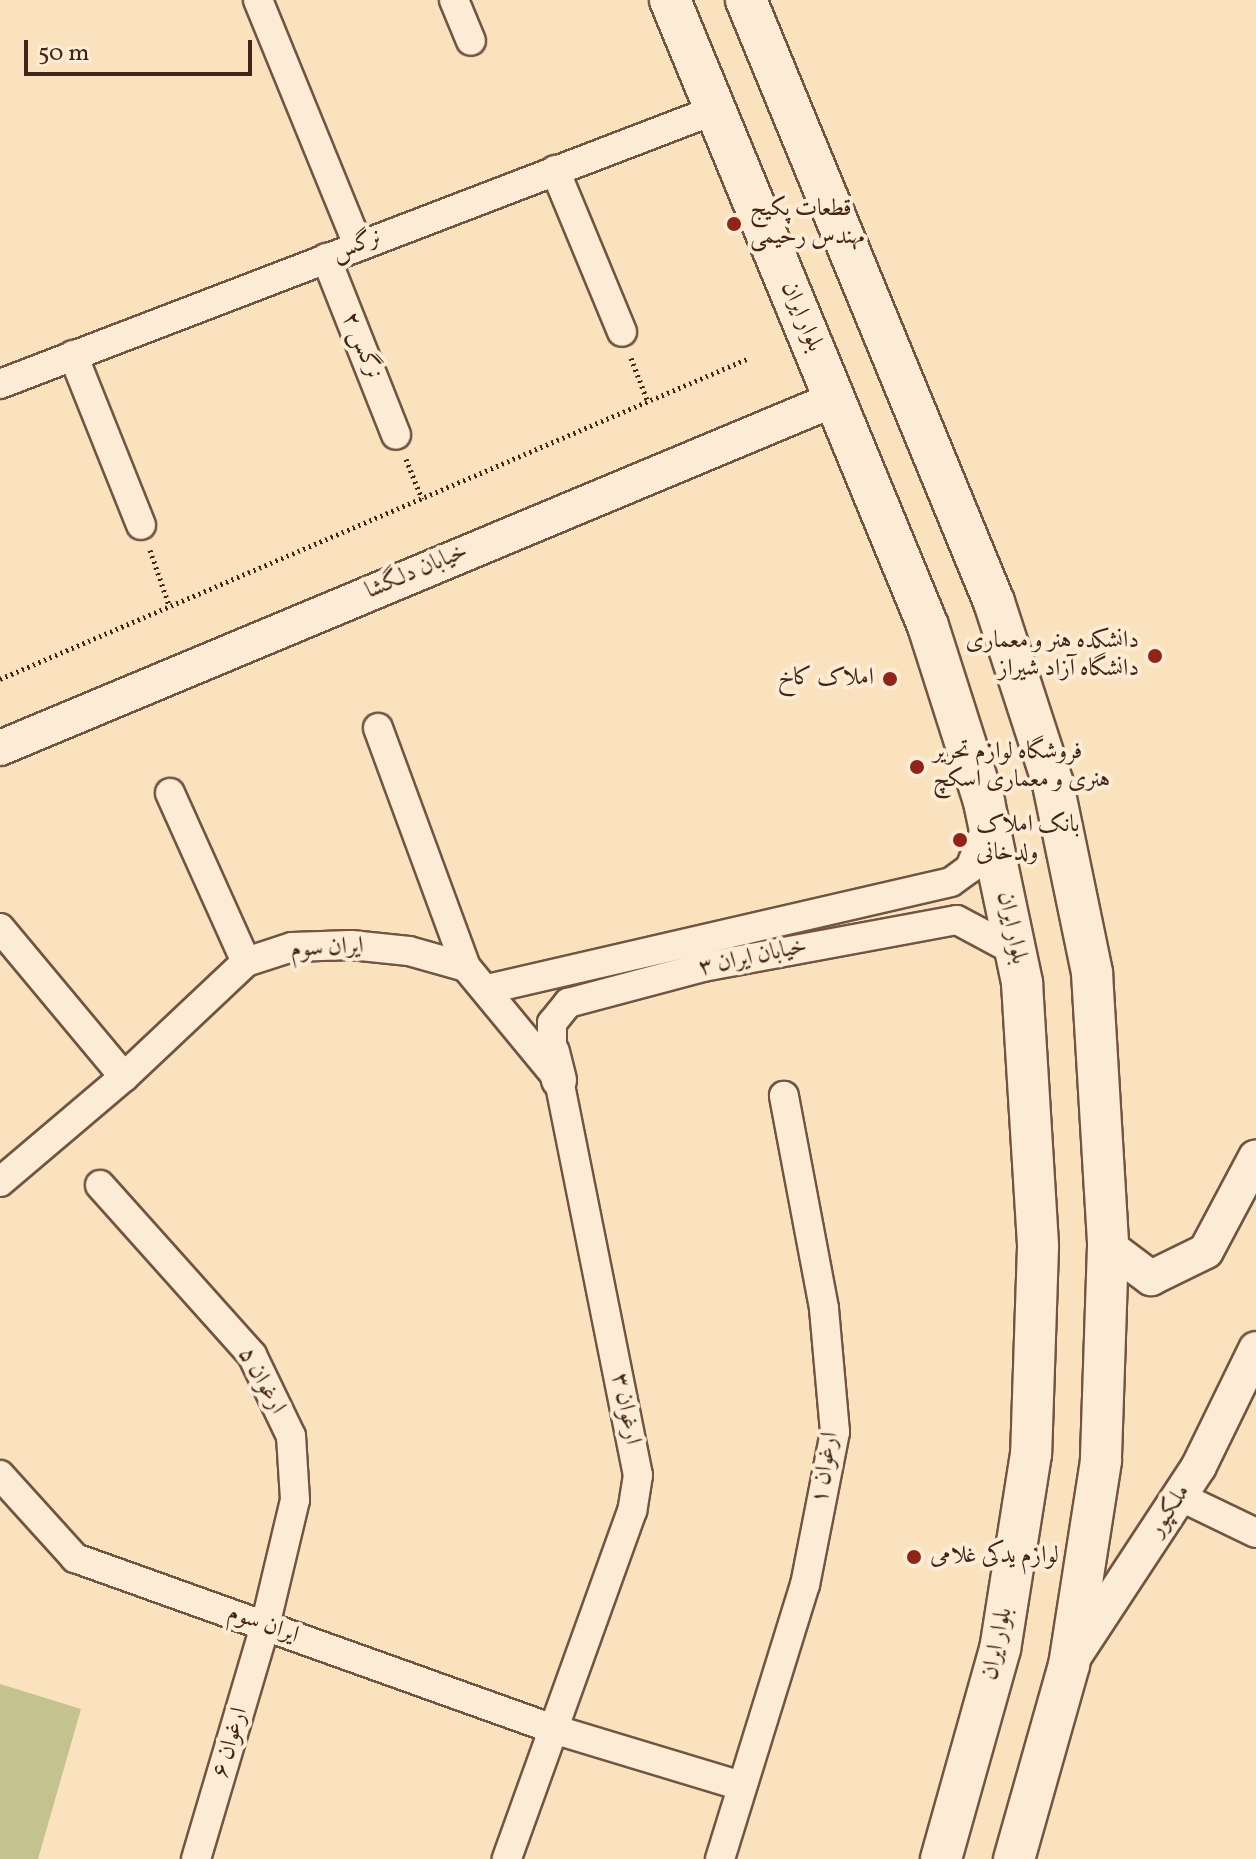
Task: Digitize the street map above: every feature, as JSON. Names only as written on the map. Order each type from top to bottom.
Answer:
[{"type":"main road","name":"بلوار ایران","points":[[670,0],[928,626],[988,823],[1022,983],[1038,1247],[1031,1454],[1000,1649],[941,1859]]},
{"type":"main road","points":[[746,0],[994,602],[1053,784],[1092,973],[1108,1246],[1101,1461],[1069,1665],[1014,1859]]},
{"type":"street","points":[[258,0],[358,245]]},
{"type":"street","points":[[454,0],[471,41]]},
{"type":"street","name":"نرگس","points":[[0,384],[715,110]]},
{"type":"street","points":[[555,170],[622,332]]},
{"type":"street","name":"نرگس ۲","points":[[326,258],[396,435]]},
{"type":"street","points":[[73,355],[141,525]]},
{"type":"street","name":"خیابان دلگشا","points":[[0,748],[835,399]]},
{"type":"street","points":[[378,728],[466,967]]},
{"type":"street","points":[[170,793],[246,962]]},
{"type":"street","name":"خیابان ایران ۳","points":[[488,989],[951,882],[970,868],[988,823]]},
{"type":"street","name":"خیابان ایران ۳","points":[[556,1066],[552,1023],[568,1003],[703,967],[957,920],[1015,951]]},
{"type":"street","points":[[0,928],[124,1077]]},
{"type":"street","name":"ایران سوم","points":[[0,1182],[124,1077],[246,962],[292,947],[351,945],[409,951],[466,967],[556,1066]]},
{"type":"street","name":"ارغوان ۳","points":[[507,1859],[556,1730],[632,1511],[638,1475],[556,1066]]},
{"type":"street","name":"ارغوان ۱","points":[[720,1859],[805,1585],[835,1432],[824,1308],[784,1096]]},
{"type":"street","points":[[1108,1246],[1151,1278],[1206,1251],[1256,1157]]},
{"type":"street","name":"ارغوان ۵","points":[[100,1185],[252,1355],[291,1436],[295,1500],[265,1626]]},
{"type":"street","name":"ملکپور","points":[[1069,1665],[1179,1496],[1256,1349]]},
{"type":"street","name":"ایران سوم","points":[[0,1475],[75,1558],[556,1730],[742,1786]]},
{"type":"street","points":[[1179,1496],[1256,1533]]},
{"type":"street","name":"ارغوان ۶","points":[[196,1859],[265,1626]]},
{"type":"path","points":[[622,332],[648,402]]},
{"type":"path","points":[[0,679],[749,358]]},
{"type":"path","points":[[396,435],[422,499]]},
{"type":"path","points":[[141,525],[169,605]]},
{"type":"shaded area","points":[[0,1684],[81,1709],[38,1859],[0,1859]]},
{"type":"place","name":"قطعات پکیج مهندس رحیمی","points":[[734,224]]},
{"type":"place","name":"دانشکده هنر و معماری دانشگاه آزاد شیراز","points":[[1155,656]]},
{"type":"place","name":"املاک کاخ","points":[[890,679]]},
{"type":"place","name":"فروشگاه لوازم تحریر هنری و معماری اسکچ","points":[[917,767]]},
{"type":"place","name":"بانک املاک ولدخانی","points":[[960,840]]},
{"type":"place","name":"لوازم یدکی غلامی","points":[[914,1557]]}]
